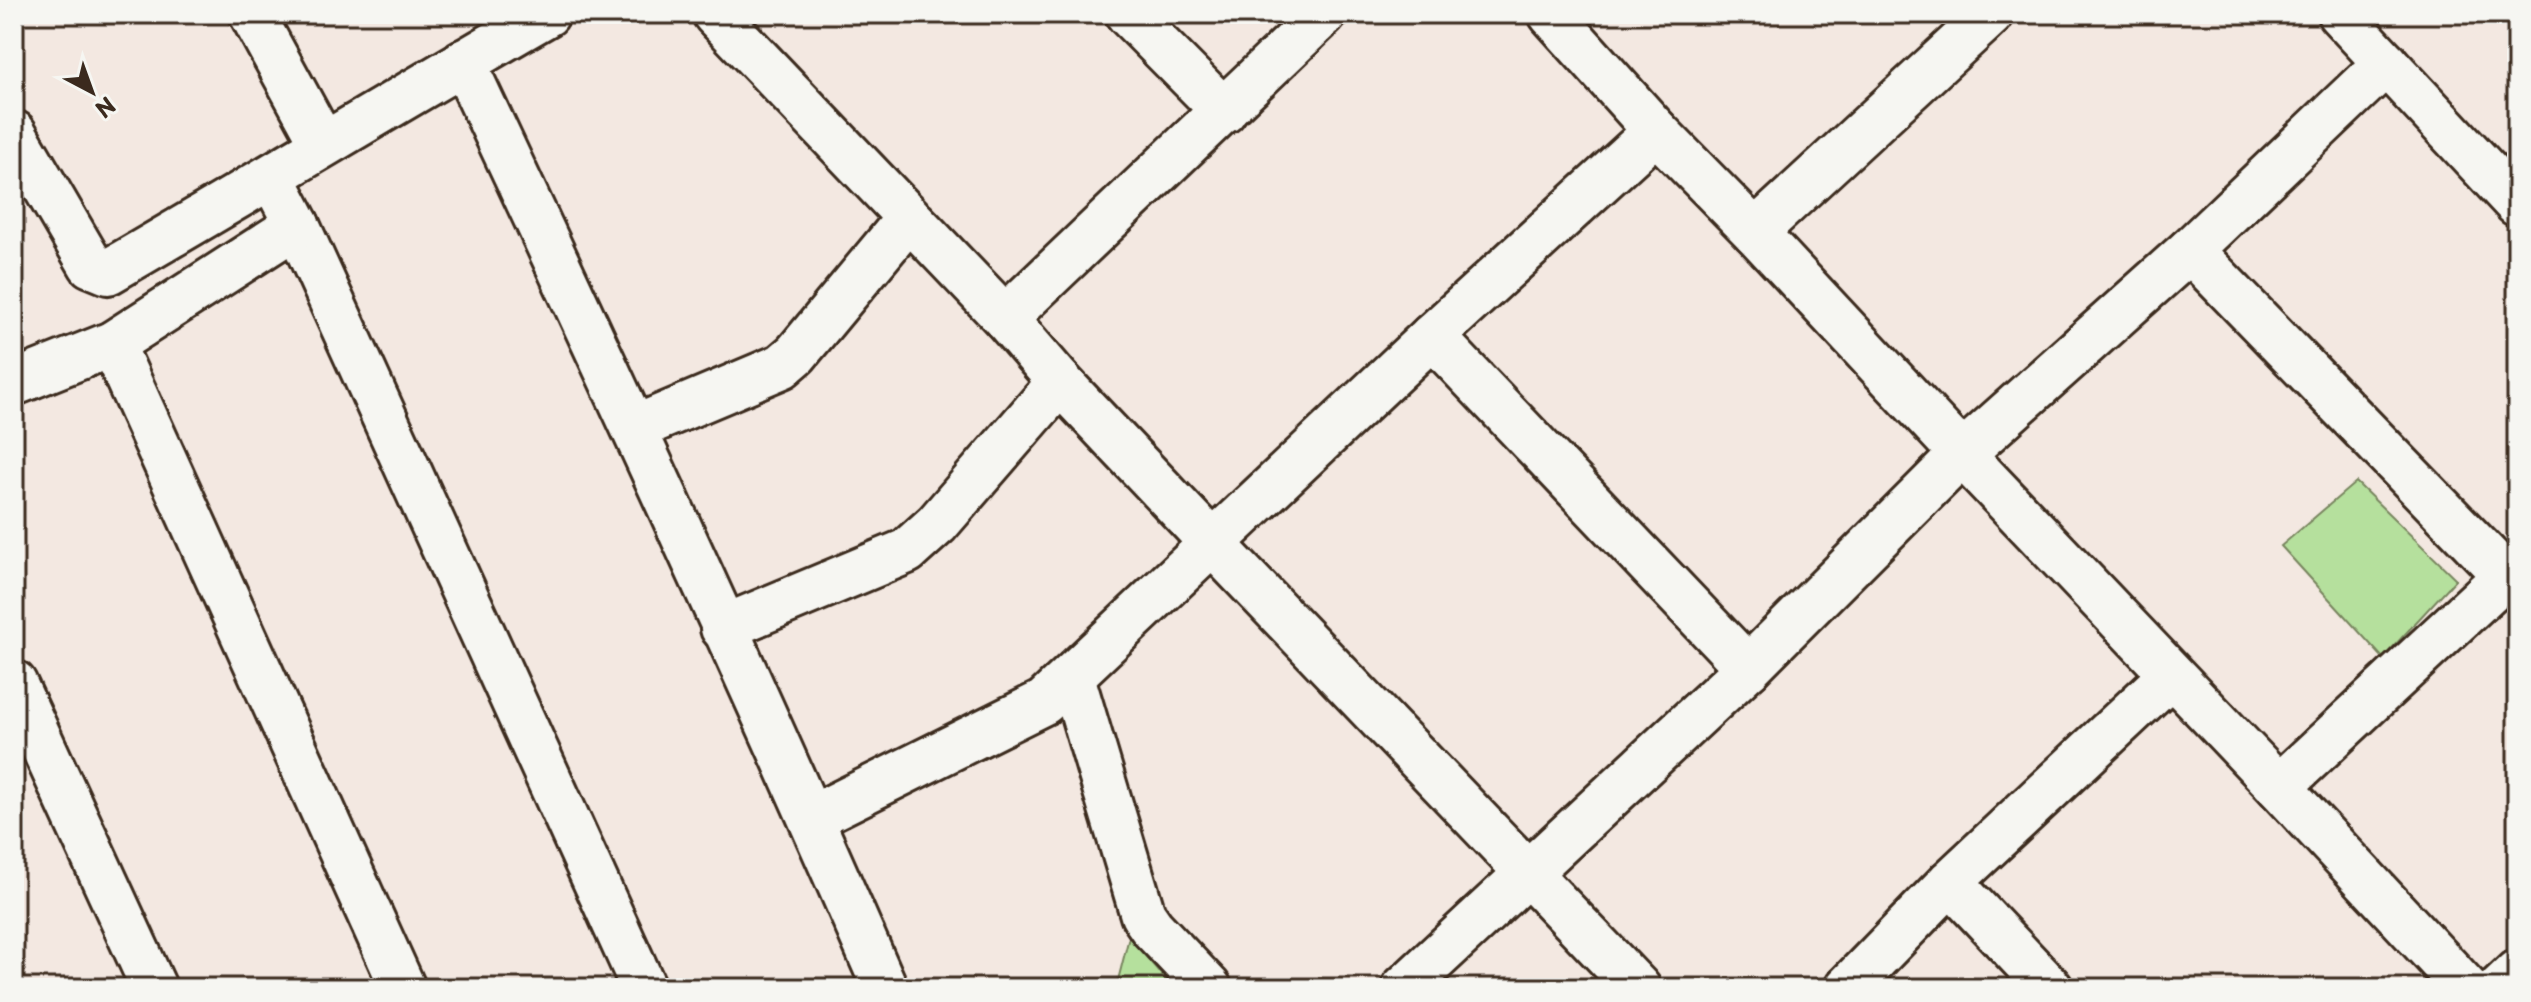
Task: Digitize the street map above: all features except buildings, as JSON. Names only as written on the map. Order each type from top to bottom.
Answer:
[{"type":"street","points":[[252,14],[323,144]]},
{"type":"street","points":[[14,133],[91,265],[108,272],[547,14]]},
{"type":"street","points":[[715,14],[1005,318],[1060,382],[1212,543],[1638,988]]},
{"type":"street","points":[[1128,14],[1224,111]]},
{"type":"street","points":[[1005,318],[1324,14]]},
{"type":"street","points":[[1551,14],[1656,131],[1755,232],[2466,988]]},
{"type":"street","points":[[1755,232],[1991,14]]},
{"type":"street","points":[[2340,14],[2517,204]]},
{"type":"street","points":[[463,62],[635,428],[885,988]]},
{"type":"street","points":[[1404,988],[1748,668],[1962,454],[2190,250],[2386,63]]},
{"type":"street","points":[[811,818],[1044,702],[1432,336],[1656,131]]},
{"type":"street","points":[[272,177],[297,225],[644,988]]},
{"type":"street","points":[[635,428],[782,366],[796,354],[908,219]]},
{"type":"street","points":[[14,383],[112,344],[297,225]]},
{"type":"street","points":[[2190,250],[2511,570],[2279,787]]},
{"type":"street","points":[[1432,336],[1748,668]]},
{"type":"street","points":[[112,344],[403,988]]},
{"type":"street","points":[[723,628],[907,551],[937,524],[1060,382]]},
{"type":"street","points":[[1847,988],[1950,882],[2171,675]]},
{"type":"street","points":[[1072,677],[1143,915],[1209,988]]},
{"type":"street","points":[[14,683],[154,988]]},
{"type":"street","points":[[1950,882],[2050,988]]},
{"type":"street","points":[[2500,988],[2517,972]]},
{"type":"green space","points":[[2356,482],[2456,579],[2383,658],[2281,546]]},
{"type":"green space","points":[[1129,937],[1173,988],[1116,988]]}]
